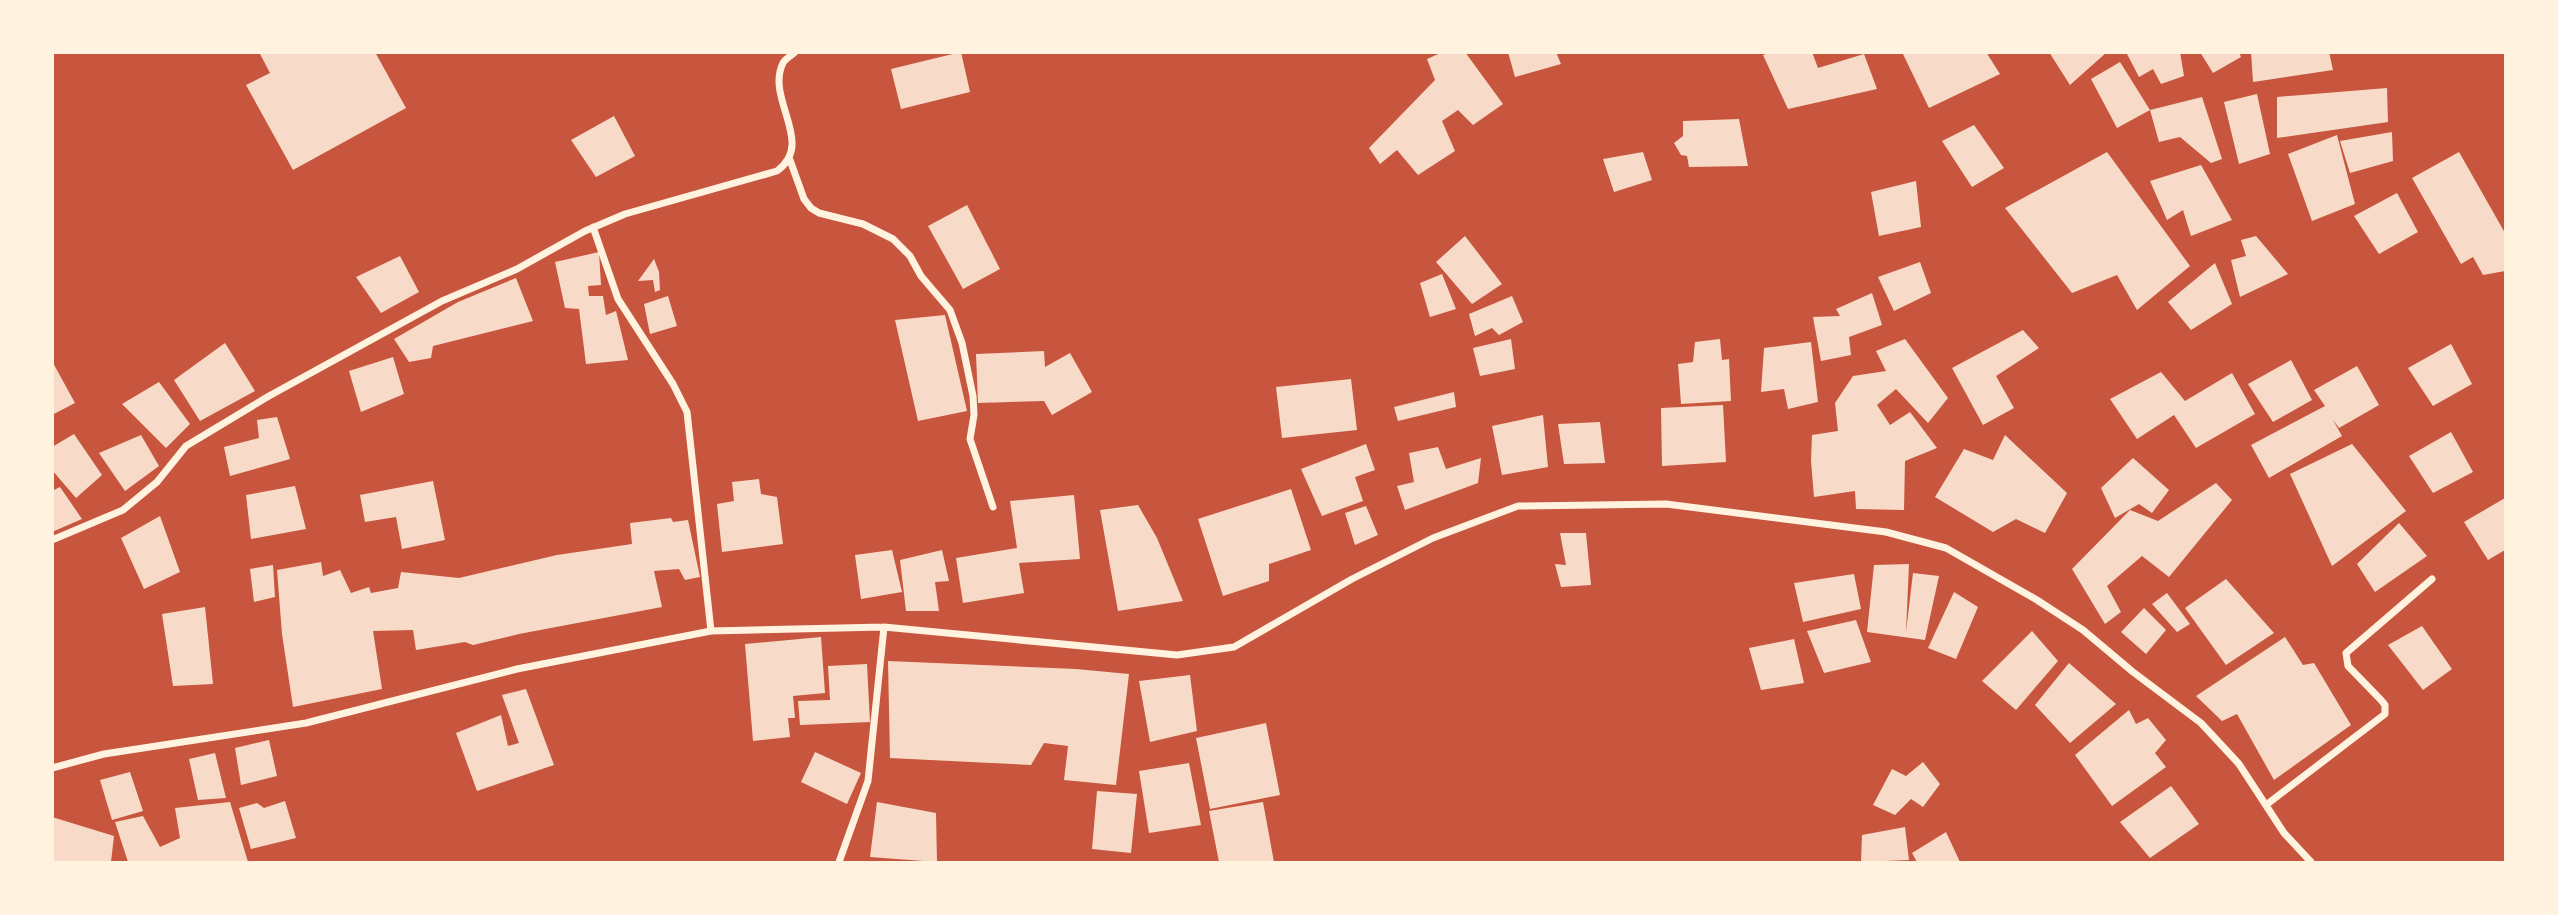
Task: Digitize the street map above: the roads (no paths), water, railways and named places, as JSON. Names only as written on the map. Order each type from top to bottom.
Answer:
[{"type":"street","points":[[52,540],[123,510],[158,482],[186,446],[269,396],[442,301],[517,269],[593,227],[625,214],[778,171],[793,154],[779,84],[783,62],[795,52]]},
{"type":"street","points":[[790,160],[804,199],[811,208],[863,224],[893,239],[910,256],[921,276],[950,310],[962,343],[973,396],[974,415],[970,439],[992,507]]},
{"type":"street","points":[[593,227],[618,299],[673,384],[687,412],[712,631]]},
{"type":"street","points":[[52,768],[104,754],[306,723],[517,669],[712,631],[884,627],[1177,654],[1234,647],[1352,579],[1433,538],[1518,506],[1666,504],[1886,532],[1946,548],[2037,600],[2083,630],[2201,723],[2239,764],[2284,833],[2311,863]]},
{"type":"street","points":[[2266,805],[2385,714],[2385,705],[2348,666],[2346,653],[2432,579]]},
{"type":"street","points":[[839,863],[868,781],[884,627]]}]
